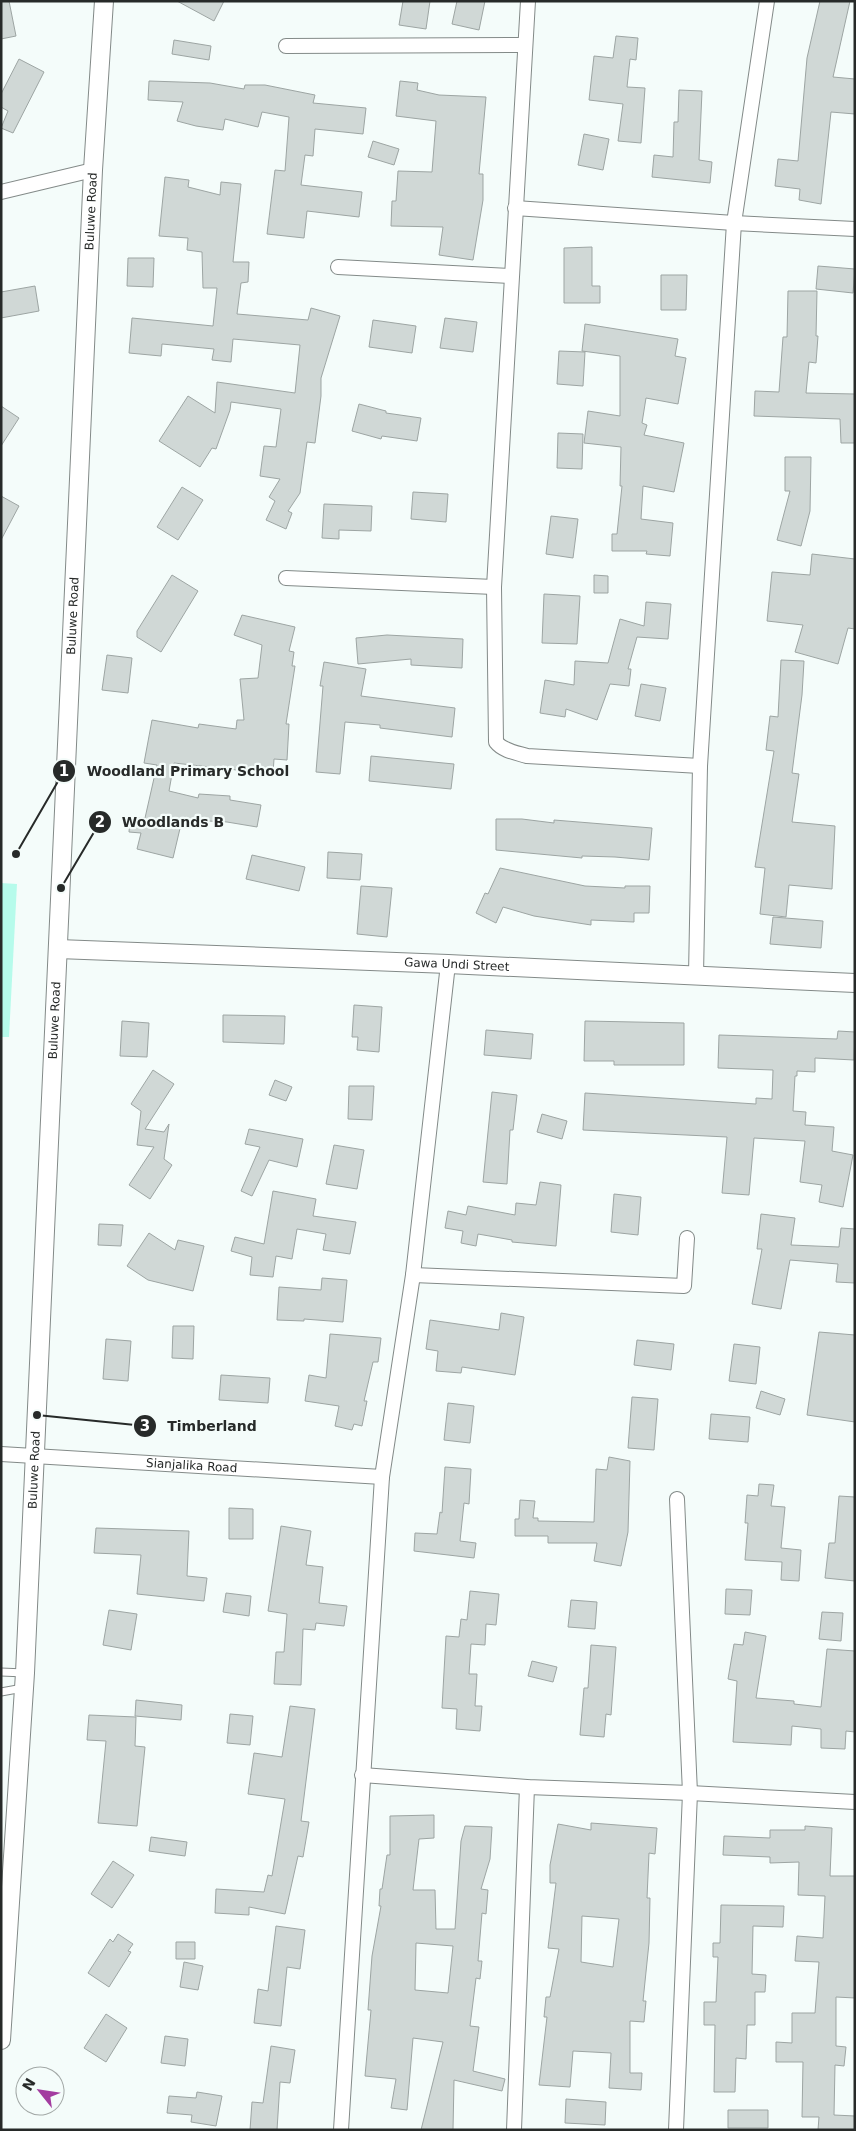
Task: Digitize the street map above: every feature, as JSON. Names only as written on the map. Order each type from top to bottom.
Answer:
[{"type":"street","name":"Buluwe Road","points":[[2,2031],[24,1680],[93,170],[104,1]]},
{"type":"street","points":[[528,1],[494,587],[496,739],[499,745],[510,751],[527,756],[700,766]]},
{"type":"street","points":[[696,975],[700,766],[734,223],[767,1]]},
{"type":"street","points":[[286,46],[525,45]]},
{"type":"street","points":[[1,192],[93,170]]},
{"type":"street","points":[[515,208],[734,223],[855,228]]},
{"type":"street","points":[[338,267],[511,276]]},
{"type":"street","points":[[286,578],[494,587]]},
{"type":"street","name":"Gawa Undi Street","points":[[58,949],[448,964],[855,983]]},
{"type":"street","points":[[341,2130],[382,1477],[413,1275],[448,964]]},
{"type":"street","points":[[413,1275],[684,1286],[687,1238]]},
{"type":"street","name":"Sianjalika Road","points":[[1,1454],[382,1477]]},
{"type":"street","points":[[676,2130],[690,1793],[677,1499]]},
{"type":"street","points":[[362,1775],[526,1787],[855,1802]]},
{"type":"street","points":[[514,2130],[526,1787]]},
{"type":"lane","points":[[1,1672],[24,1680]]},
{"type":"lane","points":[[1,1692],[24,1680]]},
{"type":"green space","points":[[1,883],[17,884],[9,1037],[1,1037]]},
{"type":"building","points":[[1,1],[9,1],[16,36],[1,39]]},
{"type":"building","points":[[177,1],[224,1],[214,21]]},
{"type":"building","points":[[403,1],[430,1],[426,29],[399,25]]},
{"type":"building","points":[[457,1],[485,1],[479,30],[452,24]]},
{"type":"building","points":[[820,1],[850,1],[833,77],[855,79],[855,114],[831,112],[821,204],[799,200],[800,189],[775,186],[778,159],[798,161],[807,58]]},
{"type":"building","points":[[616,36],[638,38],[636,60],[630,59],[627,87],[645,88],[641,143],[618,141],[623,104],[589,100],[594,56],[613,58]]},
{"type":"building","points":[[174,40],[211,46],[209,60],[172,54]]},
{"type":"building","points":[[19,59],[44,72],[13,133],[1,128],[8,111],[1,107],[1,94]]},
{"type":"building","points":[[149,81],[210,83],[244,89],[245,85],[265,85],[315,95],[313,103],[366,108],[363,134],[315,129],[313,156],[305,155],[301,185],[362,192],[359,217],[307,211],[304,238],[267,234],[275,170],[285,171],[289,117],[262,112],[258,127],[225,119],[223,130],[196,126],[177,121],[183,102],[148,100]]},
{"type":"building","points":[[400,81],[418,83],[417,90],[439,95],[486,97],[479,174],[483,174],[483,200],[473,260],[439,255],[443,227],[391,226],[392,201],[396,201],[398,171],[432,172],[436,121],[396,116]]},
{"type":"building","points":[[679,90],[702,91],[699,160],[712,162],[710,183],[652,177],[654,155],[673,157],[674,122],[678,122]]},
{"type":"building","points":[[584,134],[609,139],[603,170],[578,165]]},
{"type":"building","points":[[373,141],[399,149],[394,165],[368,157]]},
{"type":"building","points":[[165,177],[189,180],[188,187],[220,195],[221,182],[241,184],[233,262],[249,262],[248,282],[241,283],[237,314],[308,320],[311,308],[340,316],[321,378],[321,396],[315,443],[307,442],[300,493],[288,511],[292,513],[286,529],[266,520],[275,501],[269,497],[280,479],[260,476],[264,446],[276,447],[281,409],[231,402],[216,449],[212,448],[200,467],[159,441],[188,396],[215,413],[217,382],[295,393],[300,345],[233,339],[231,362],[212,360],[214,349],[162,344],[161,356],[129,353],[132,318],[213,326],[217,288],[203,288],[202,252],[187,250],[188,238],[159,236]]},
{"type":"building","points":[[592,247],[592,286],[600,286],[600,303],[564,303],[564,248]]},
{"type":"building","points":[[128,258],[154,258],[153,287],[127,286]]},
{"type":"building","points":[[818,266],[855,269],[853,293],[816,289]]},
{"type":"building","points":[[661,275],[687,275],[686,310],[661,310]]},
{"type":"building","points":[[35,286],[39,311],[1,318],[1,292]]},
{"type":"building","points":[[788,291],[817,291],[816,336],[818,336],[816,363],[809,362],[806,393],[855,394],[855,443],[841,443],[840,419],[754,416],[755,391],[779,392],[783,337],[787,337]]},
{"type":"building","points":[[445,318],[477,322],[473,352],[440,348]]},
{"type":"building","points":[[373,320],[416,326],[412,353],[369,347]]},
{"type":"building","points":[[585,324],[678,339],[675,356],[686,358],[678,404],[646,398],[642,423],[647,425],[644,435],[684,443],[674,492],[643,486],[641,519],[673,523],[670,556],[646,554],[647,551],[612,551],[612,534],[617,534],[622,486],[620,486],[621,447],[584,443],[588,411],[620,416],[620,356],[582,351]]},
{"type":"building","points":[[559,351],[585,352],[583,386],[557,384]]},
{"type":"building","points":[[359,404],[386,411],[386,413],[421,418],[417,441],[382,436],[381,439],[352,431]]},
{"type":"building","points":[[1,406],[19,418],[1,446]]},
{"type":"building","points":[[558,433],[583,434],[582,469],[557,468]]},
{"type":"building","points":[[785,457],[811,457],[810,511],[801,546],[777,540],[790,491],[785,491]]},
{"type":"building","points":[[182,487],[203,500],[178,540],[157,527]]},
{"type":"building","points":[[413,492],[448,494],[446,522],[411,519]]},
{"type":"building","points":[[1,496],[19,506],[1,540]]},
{"type":"building","points":[[324,504],[372,506],[371,531],[339,530],[339,539],[322,538]]},
{"type":"building","points":[[551,516],[578,519],[573,558],[546,554]]},
{"type":"building","points":[[812,554],[855,559],[855,629],[848,628],[838,664],[795,652],[803,625],[767,621],[772,572],[810,575]]},
{"type":"building","points":[[172,575],[198,591],[161,652],[137,637],[137,631]]},
{"type":"building","points":[[594,575],[608,576],[608,593],[594,593]]},
{"type":"building","points":[[544,594],[580,596],[577,644],[542,643]]},
{"type":"building","points":[[646,602],[671,604],[668,639],[637,637],[628,669],[631,669],[629,686],[610,684],[597,720],[566,709],[565,717],[540,713],[545,680],[574,685],[575,661],[608,663],[620,619],[644,626]]},
{"type":"building","points":[[242,615],[295,627],[289,651],[294,652],[292,666],[295,666],[286,724],[289,724],[287,760],[274,759],[273,774],[174,763],[169,791],[198,798],[199,794],[230,796],[230,800],[261,805],[257,827],[227,822],[190,820],[190,822],[182,820],[173,858],[137,849],[141,833],[129,832],[130,817],[145,818],[157,765],[144,763],[152,720],[198,728],[199,724],[236,729],[237,720],[244,720],[240,679],[258,678],[262,645],[234,635]]},
{"type":"building","points":[[387,635],[463,639],[462,668],[411,665],[411,659],[358,664],[356,638]]},
{"type":"building","points":[[107,655],[132,658],[128,693],[102,690]]},
{"type":"building","points":[[781,660],[804,661],[802,695],[792,773],[799,774],[792,822],[835,826],[832,889],[789,885],[786,917],[760,914],[765,868],[755,867],[774,751],[766,750],[770,716],[778,717]]},
{"type":"building","points":[[324,662],[366,669],[361,696],[455,708],[452,737],[380,728],[380,725],[345,722],[340,774],[316,772],[323,686],[320,686]]},
{"type":"building","points":[[641,684],[666,688],[660,721],[635,716]]},
{"type":"building","points":[[371,756],[454,764],[451,789],[369,781]]},
{"type":"building","points":[[496,819],[522,819],[554,823],[554,820],[652,828],[649,860],[582,856],[582,858],[496,850]]},
{"type":"building","points":[[328,852],[362,854],[360,880],[327,878]]},
{"type":"building","points":[[252,855],[305,867],[299,891],[246,879]]},
{"type":"building","points":[[500,868],[585,886],[625,888],[625,886],[650,886],[649,913],[634,913],[634,922],[591,920],[591,925],[534,916],[503,907],[496,923],[476,913],[485,893],[488,894]]},
{"type":"building","points":[[361,886],[392,888],[387,937],[357,934]]},
{"type":"building","points":[[773,917],[823,921],[821,948],[770,944]]},
{"type":"building","points":[[354,1005],[382,1007],[379,1052],[357,1050],[358,1037],[352,1037]]},
{"type":"building","points":[[223,1015],[285,1016],[284,1044],[223,1042]]},
{"type":"building","points":[[122,1021],[149,1023],[147,1057],[120,1056]]},
{"type":"building","points":[[585,1021],[684,1023],[684,1065],[614,1065],[614,1061],[584,1061]]},
{"type":"building","points":[[486,1030],[533,1034],[531,1059],[484,1055]]},
{"type":"building","points":[[838,1031],[855,1032],[854,1060],[815,1058],[815,1072],[797,1071],[793,1111],[806,1112],[805,1125],[834,1127],[832,1151],[853,1155],[843,1207],[819,1202],[822,1185],[800,1182],[805,1141],[754,1138],[749,1195],[722,1193],[727,1137],[583,1130],[585,1093],[756,1104],[756,1098],[772,1099],[773,1070],[718,1068],[719,1035],[837,1039]]},
{"type":"building","points":[[153,1070],[174,1084],[145,1129],[164,1132],[169,1124],[164,1159],[172,1165],[150,1199],[129,1185],[154,1147],[137,1145],[141,1111],[131,1104]]},
{"type":"building","points":[[275,1080],[292,1087],[286,1101],[269,1095]]},
{"type":"building","points":[[349,1086],[374,1086],[372,1120],[348,1119]]},
{"type":"building","points":[[492,1092],[517,1095],[513,1130],[510,1130],[507,1184],[483,1182]]},
{"type":"building","points":[[542,1114],[567,1121],[562,1139],[537,1132]]},
{"type":"building","points":[[249,1129],[303,1139],[297,1167],[269,1160],[252,1196],[241,1191],[260,1147],[245,1144]]},
{"type":"building","points":[[334,1145],[364,1150],[357,1189],[326,1184]]},
{"type":"building","points":[[540,1182],[561,1185],[556,1246],[512,1242],[512,1240],[478,1234],[476,1246],[461,1243],[463,1231],[445,1228],[448,1211],[466,1215],[468,1206],[515,1215],[516,1203],[536,1205]]},
{"type":"building","points":[[273,1191],[316,1199],[313,1216],[356,1222],[350,1254],[323,1250],[326,1234],[297,1229],[292,1259],[276,1256],[273,1277],[250,1275],[252,1257],[231,1251],[235,1237],[264,1244]]},
{"type":"building","points":[[614,1194],[641,1197],[638,1235],[611,1232]]},
{"type":"building","points":[[761,1214],[795,1218],[791,1245],[839,1247],[841,1228],[855,1229],[855,1283],[836,1282],[838,1264],[790,1260],[781,1309],[752,1304],[762,1249],[757,1249]]},
{"type":"building","points":[[99,1224],[123,1225],[121,1246],[98,1245]]},
{"type":"building","points":[[149,1233],[175,1250],[178,1240],[204,1246],[193,1291],[148,1280],[127,1266]]},
{"type":"building","points":[[322,1278],[347,1280],[343,1322],[304,1319],[304,1321],[277,1320],[279,1287],[321,1290]]},
{"type":"building","points":[[501,1313],[524,1317],[515,1375],[462,1367],[461,1373],[436,1371],[438,1351],[426,1349],[430,1320],[499,1330]]},
{"type":"building","points":[[173,1326],[194,1326],[193,1359],[172,1358]]},
{"type":"building","points":[[819,1332],[855,1335],[855,1422],[807,1415]]},
{"type":"building","points":[[330,1334],[381,1338],[378,1362],[373,1362],[364,1401],[367,1401],[362,1426],[354,1424],[352,1430],[335,1426],[339,1406],[305,1401],[309,1375],[326,1378]]},
{"type":"building","points":[[106,1339],[131,1341],[128,1381],[103,1379]]},
{"type":"building","points":[[637,1340],[674,1344],[671,1370],[634,1365]]},
{"type":"building","points":[[734,1344],[760,1347],[756,1384],[729,1381]]},
{"type":"building","points":[[221,1375],[270,1378],[268,1403],[219,1400]]},
{"type":"building","points":[[761,1391],[785,1399],[780,1415],[756,1408]]},
{"type":"building","points":[[632,1397],[658,1399],[654,1450],[628,1448]]},
{"type":"building","points":[[448,1403],[474,1406],[470,1443],[444,1440]]},
{"type":"building","points":[[711,1414],[750,1417],[748,1442],[709,1439]]},
{"type":"building","points":[[609,1457],[630,1461],[628,1532],[621,1566],[594,1561],[597,1543],[548,1543],[548,1536],[515,1536],[515,1519],[519,1519],[520,1500],[535,1501],[533,1518],[538,1518],[538,1521],[594,1522],[596,1469],[607,1470]]},
{"type":"building","points":[[445,1467],[471,1469],[469,1504],[464,1503],[460,1541],[476,1543],[474,1558],[414,1551],[415,1533],[437,1534],[440,1512],[442,1513]]},
{"type":"building","points":[[759,1484],[774,1485],[771,1506],[785,1507],[781,1548],[801,1550],[799,1581],[781,1580],[782,1562],[745,1560],[748,1523],[745,1523],[747,1495],[758,1496]]},
{"type":"building","points":[[839,1496],[855,1497],[855,1581],[825,1578],[829,1543],[835,1543]]},
{"type":"building","points":[[229,1508],[253,1509],[253,1539],[229,1539]]},
{"type":"building","points":[[281,1526],[311,1531],[306,1565],[323,1567],[319,1603],[347,1606],[344,1626],[316,1623],[315,1630],[303,1629],[301,1685],[274,1684],[276,1652],[284,1652],[287,1614],[268,1611]]},
{"type":"building","points":[[96,1528],[189,1531],[187,1576],[207,1578],[204,1601],[137,1594],[141,1555],[94,1553]]},
{"type":"building","points":[[726,1589],[752,1590],[750,1615],[725,1614]]},
{"type":"building","points":[[470,1591],[499,1594],[496,1625],[486,1624],[485,1645],[471,1644],[469,1674],[477,1674],[475,1706],[482,1706],[480,1731],[456,1729],[457,1709],[442,1708],[446,1636],[459,1637],[461,1619],[467,1620]]},
{"type":"building","points":[[226,1593],[251,1596],[249,1616],[223,1612]]},
{"type":"building","points":[[571,1600],[597,1602],[595,1629],[568,1627]]},
{"type":"building","points":[[109,1610],[137,1614],[131,1650],[103,1645]]},
{"type":"building","points":[[822,1612],[843,1613],[841,1641],[819,1639]]},
{"type":"building","points":[[745,1632],[766,1636],[756,1698],[794,1701],[794,1704],[821,1707],[827,1649],[855,1651],[855,1732],[846,1731],[845,1749],[821,1748],[821,1729],[792,1726],[791,1745],[733,1742],[737,1681],[728,1679],[734,1644],[743,1645]]},
{"type":"building","points":[[591,1645],[616,1647],[611,1715],[606,1714],[604,1737],[580,1735],[584,1688],[588,1688]]},
{"type":"building","points":[[532,1661],[557,1667],[553,1682],[528,1676]]},
{"type":"building","points":[[136,1700],[182,1705],[181,1720],[135,1716]]},
{"type":"building","points":[[290,1706],[315,1709],[301,1821],[309,1822],[303,1857],[298,1856],[285,1914],[249,1907],[249,1915],[215,1913],[216,1889],[264,1892],[268,1875],[272,1876],[285,1799],[248,1794],[254,1753],[282,1757]]},
{"type":"building","points":[[230,1714],[253,1716],[250,1745],[227,1743]]},
{"type":"building","points":[[89,1715],[136,1717],[135,1746],[145,1747],[137,1826],[98,1823],[106,1741],[87,1740]]},
{"type":"building","points":[[434,1815],[434,1838],[419,1839],[413,1890],[435,1890],[436,1929],[455,1929],[461,1841],[465,1826],[492,1827],[490,1859],[481,1889],[488,1890],[486,1914],[482,1913],[478,1961],[482,1961],[480,1979],[476,1978],[470,2026],[479,2027],[473,2071],[505,2079],[502,2091],[454,2080],[453,2130],[421,2130],[443,2042],[413,2038],[407,2110],[391,2108],[396,2079],[365,2076],[371,2010],[368,2010],[372,1956],[381,1906],[379,1906],[380,1889],[382,1889],[387,1855],[390,1855],[390,1816]],"holes":[[[416,1943],[453,1946],[448,1993],[415,1990]]]},
{"type":"building","points":[[591,1823],[657,1828],[655,1854],[649,1853],[647,1898],[650,1898],[649,1943],[643,2001],[646,2001],[644,2022],[630,2021],[630,2073],[642,2073],[641,2090],[609,2088],[611,2053],[573,2051],[570,2087],[539,2085],[547,2017],[544,2017],[546,1997],[550,1997],[559,1949],[548,1948],[556,1883],[550,1883],[550,1865],[558,1824],[591,1830]],"holes":[[[582,1916],[619,1919],[613,1967],[581,1962]]]},
{"type":"building","points":[[805,1826],[832,1828],[830,1876],[855,1876],[855,1998],[836,1997],[836,2046],[846,2047],[844,2066],[835,2065],[834,2115],[855,2116],[855,2130],[818,2130],[819,2117],[802,2117],[803,2062],[776,2062],[776,2042],[792,2043],[792,2013],[815,2013],[819,1962],[795,1961],[797,1936],[823,1938],[825,1896],[798,1895],[799,1862],[770,1863],[770,1857],[723,1855],[724,1836],[770,1838],[770,1830],[805,1830]]},
{"type":"building","points":[[151,1837],[187,1842],[185,1856],[149,1851]]},
{"type":"building","points":[[113,1861],[134,1875],[112,1908],[91,1894]]},
{"type":"building","points":[[721,1905],[784,1906],[783,1927],[753,1926],[752,1974],[766,1975],[765,1992],[755,1992],[755,2025],[747,2025],[746,2059],[736,2058],[735,2092],[714,2092],[715,2025],[704,2025],[704,2002],[716,2002],[718,1957],[713,1957],[713,1943],[720,1943]]},
{"type":"building","points":[[276,1926],[305,1930],[300,1969],[287,1967],[281,2026],[254,2023],[258,1989],[268,1991]]},
{"type":"building","points":[[118,1934],[133,1944],[128,1951],[131,1952],[109,1987],[88,1973],[110,1939],[113,1942]]},
{"type":"building","points":[[176,1942],[195,1942],[195,1959],[176,1959]]},
{"type":"building","points":[[184,1962],[203,1966],[198,1990],[180,1987]]},
{"type":"building","points":[[106,2014],[127,2028],[106,2062],[84,2048]]},
{"type":"building","points":[[165,2036],[188,2039],[185,2066],[161,2063]]},
{"type":"building","points":[[271,2046],[295,2050],[290,2083],[280,2082],[277,2130],[250,2130],[252,2102],[263,2103]]},
{"type":"building","points":[[197,2092],[222,2096],[216,2126],[191,2122],[192,2115],[167,2113],[169,2096],[196,2098]]},
{"type":"building","points":[[566,2099],[606,2102],[605,2125],[565,2123]]},
{"type":"building","points":[[728,2110],[768,2110],[768,2128],[728,2128]]},
{"type":"place","name":"Woodland Primary School","points":[[16,854]]},
{"type":"place","name":"Woodlands B","points":[[61,888]]},
{"type":"place","name":"Timberland","points":[[37,1415]]}]
